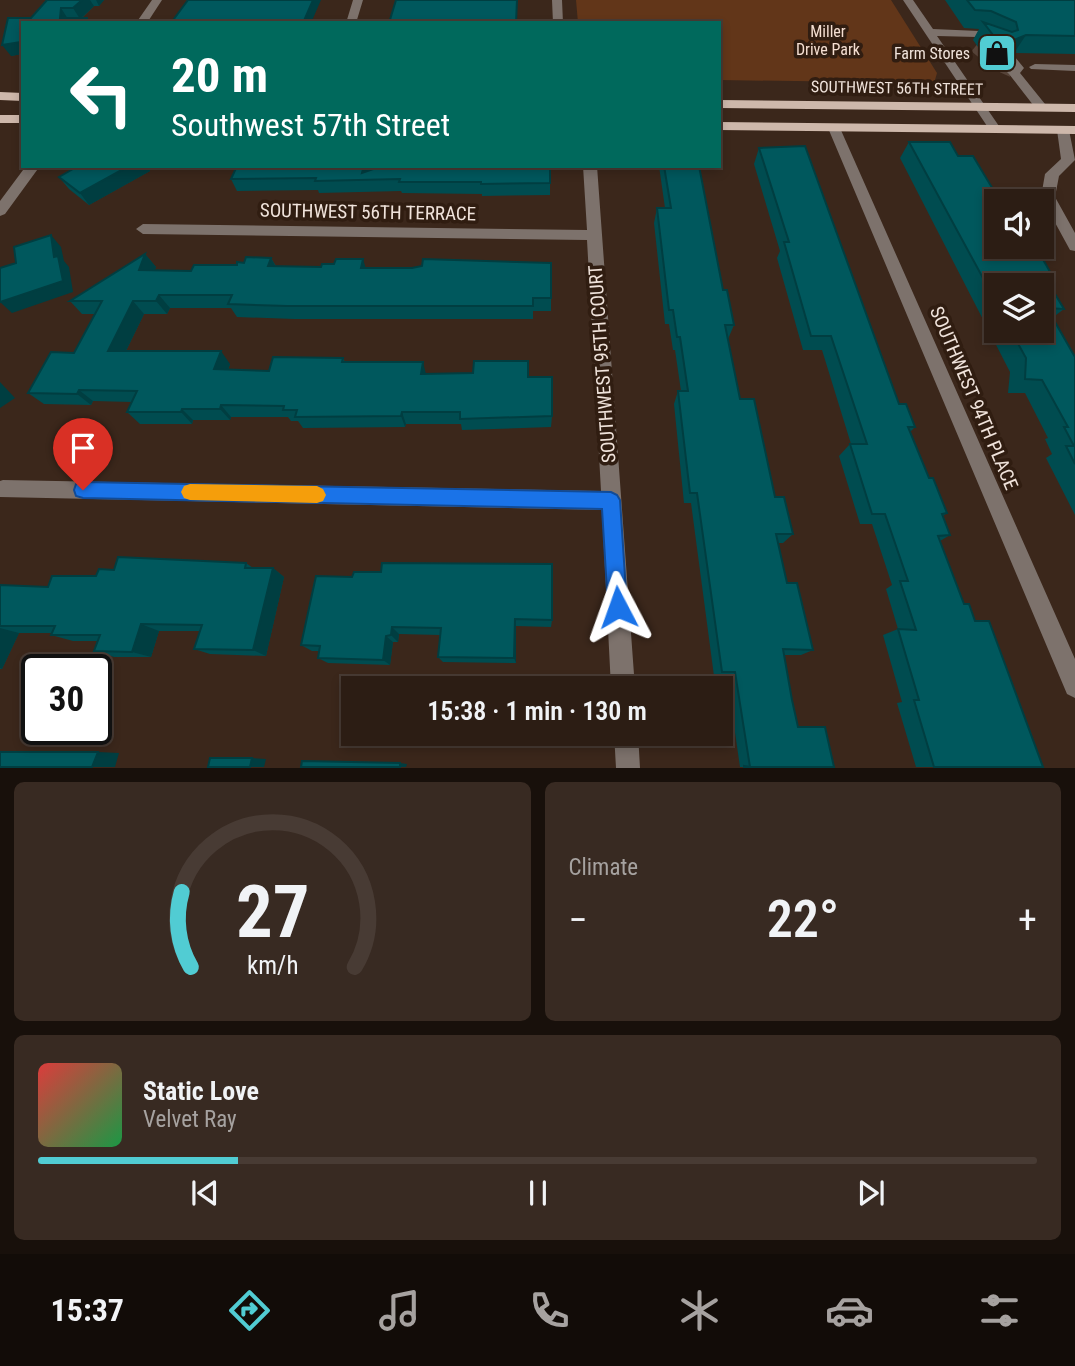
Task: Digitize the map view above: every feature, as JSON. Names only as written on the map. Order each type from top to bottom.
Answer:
[{"type":"main road","points":[[0,96],[21,97]]},
{"type":"main road","name":"SOUTHWEST 56TH STREET","points":[[721,104],[1075,108]]},
{"type":"main road","points":[[0,118],[21,119]]},
{"type":"main road","points":[[721,126],[1069,130]]},
{"type":"street","points":[[142,21],[158,0]]},
{"type":"street","points":[[352,21],[358,0]]},
{"type":"street","points":[[557,0],[558,21]]},
{"type":"street","points":[[908,0],[995,129]]},
{"type":"street","points":[[933,36],[979,34],[1000,44]]},
{"type":"street","points":[[933,36],[975,47]]},
{"type":"street","points":[[1011,59],[1018,68],[1013,72],[1041,107]]},
{"type":"street","points":[[1035,67],[1075,68]]},
{"type":"street","name":"SOUTHWEST 94TH PLACE","points":[[834,128],[1075,686]]},
{"type":"street","points":[[1049,189],[1055,170],[1068,160],[1069,130]]},
{"type":"street","points":[[0,211],[32,168]]},
{"type":"street","name":"SOUTHWEST 95TH COURT","points":[[590,168],[622,676]]},
{"type":"street","points":[[1054,197],[1075,220]]},
{"type":"street","points":[[1054,200],[1075,232]]},
{"type":"street","points":[[1054,203],[1075,246]]},
{"type":"street","name":"SOUTHWEST 56TH TERRACE","points":[[143,229],[593,235]]},
{"type":"street","points":[[3,489],[611,500]]},
{"type":"street","points":[[627,746],[628,768]]},
{"type":"green space","name":"Miller Drive Park","points":[[576,0],[891,0],[937,73],[935,80],[928,83],[721,80],[721,21],[578,21]]},
{"type":"building","points":[[47,0],[82,0],[73,8],[61,8],[60,18],[87,18],[87,21],[21,21],[21,42],[2,45],[8,18],[31,18]]},
{"type":"building","points":[[188,0],[313,0],[304,21],[172,21]]},
{"type":"building","points":[[396,0],[517,0],[516,21],[390,21]]},
{"type":"building","points":[[967,0],[1075,0],[1075,36],[1026,35],[1014,40],[997,40],[983,22],[1012,32],[1018,30],[1016,22],[991,11],[975,10]]},
{"type":"building","points":[[909,142],[950,142],[958,156],[973,156],[993,189],[984,189],[984,259],[1043,259],[1051,273],[984,273],[984,280]]},
{"type":"building","points":[[805,146],[899,404],[906,404],[915,427],[908,427],[947,513],[942,514],[950,535],[938,536],[964,604],[969,604],[975,621],[989,621],[1043,767],[934,767],[914,700],[919,700],[898,629],[916,630],[900,581],[908,581],[885,514],[872,514],[850,444],[867,444],[831,336],[811,336],[784,242],[789,242],[759,148]]},
{"type":"building","points":[[125,168],[80,193],[59,177],[73,169]]},
{"type":"building","points":[[236,168],[363,168],[362,173],[376,168],[550,168],[550,183],[399,182],[400,179],[231,179]]},
{"type":"building","points":[[664,168],[699,168],[723,290],[727,290],[734,325],[725,325],[740,399],[754,399],[775,497],[784,497],[793,534],[776,534],[787,583],[797,583],[813,650],[783,649],[798,727],[825,727],[834,767],[750,767],[735,672],[722,672],[697,493],[690,493],[678,391],[688,391],[680,337],[677,337],[673,310],[669,310],[657,208],[671,208]]},
{"type":"building","points":[[51,235],[54,257],[58,256],[63,281],[0,302],[0,268],[16,263],[14,247]]},
{"type":"building","points":[[145,254],[139,270],[191,271],[194,265],[237,265],[237,262],[244,263],[246,257],[271,258],[268,266],[321,267],[322,264],[334,264],[336,259],[363,259],[361,268],[412,268],[422,266],[423,259],[551,263],[551,298],[533,298],[533,306],[287,306],[228,304],[232,295],[159,295],[156,301],[133,301],[108,351],[221,351],[214,369],[269,371],[273,357],[343,358],[342,362],[423,362],[421,374],[473,373],[474,361],[528,361],[528,377],[552,377],[552,416],[460,419],[460,412],[402,412],[401,416],[295,417],[297,410],[283,410],[284,406],[221,405],[220,409],[182,409],[181,412],[127,412],[137,391],[28,393],[51,352],[74,353],[102,301],[70,301]]},
{"type":"building","points":[[1054,292],[1064,309],[1054,308]]},
{"type":"building","points":[[1054,320],[1075,357],[1075,464],[1066,446],[1074,446],[1064,427],[1068,427],[1042,380],[1025,379],[1026,358],[1018,343],[1054,343]]},
{"type":"building","points":[[118,557],[246,563],[245,568],[273,568],[253,650],[194,649],[202,625],[141,624],[132,652],[94,651],[100,635],[51,635],[55,626],[0,626],[0,585],[48,587],[52,576],[96,576],[99,569],[114,570]]},
{"type":"building","points":[[382,563],[552,564],[552,620],[515,619],[514,658],[438,657],[441,628],[392,627],[391,635],[386,636],[383,660],[318,658],[320,646],[301,645],[316,576],[352,577],[354,572],[381,572]]},
{"type":"building","points":[[0,752],[98,752],[92,767],[0,767]]},
{"type":"building","points":[[210,758],[252,758],[250,767],[208,767]]},
{"type":"building","points":[[302,761],[400,763],[400,767],[301,767]]},
{"type":"tunnel","points":[[975,47],[995,64],[1013,72]]},
{"type":"slow traffic","points":[[190,492],[317,495]]},
{"type":"place","name":"Farm Stores","points":[[997,53]]},
{"type":"route","points":[[83,490],[611,500],[618,607]]}]
